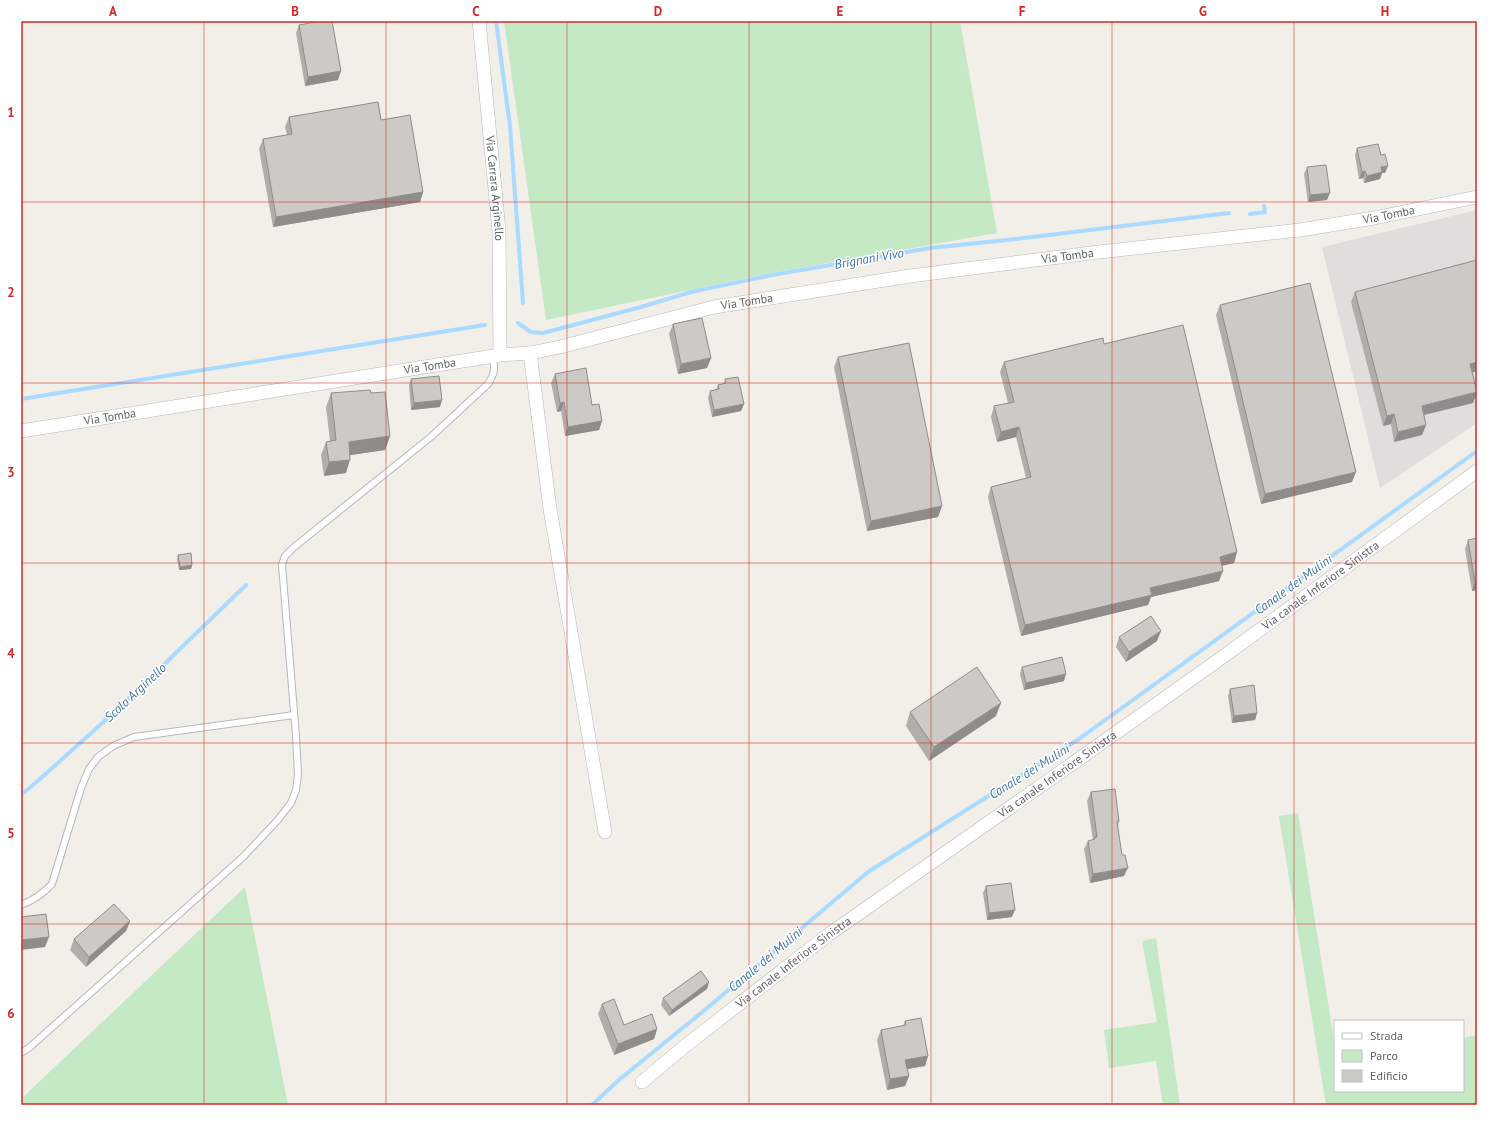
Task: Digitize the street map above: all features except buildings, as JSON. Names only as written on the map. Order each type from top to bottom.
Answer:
[{"type":"street","name":"Via Carrara Arginello","points":[[479,21],[499,231],[497,356]]},
{"type":"street","name":"Via Tomba","points":[[21,431],[497,356],[530,353],[560,347],[714,307],[910,276],[1091,253],[1300,230],[1374,218],[1477,197]]},
{"type":"street","points":[[530,353],[550,509],[605,832]]},
{"type":"street","name":"Via canale Inferiore Sinistra","points":[[642,1082],[685,1046],[828,935],[1098,746],[1477,471]]},
{"type":"lane","points":[[21,1052],[30,1048],[243,857],[278,821],[292,803],[298,775],[282,565],[285,556],[432,436],[488,384],[494,375],[494,366],[497,356]]},
{"type":"lane","points":[[21,905],[32,901],[43,894],[52,884],[81,788],[90,769],[98,757],[113,746],[134,737],[294,715]]},
{"type":"shaded area","points":[[1477,210],[1477,423],[1380,488],[1322,247]]},
{"type":"green space","points":[[504,21],[960,21],[997,233],[771,273],[546,320]]},
{"type":"green space","points":[[1298,813],[1334,1041],[1334,1092],[1464,1092],[1464,1038],[1477,1035],[1477,1105],[1326,1105],[1279,816]]},
{"type":"green space","points":[[245,887],[288,1105],[21,1105],[21,1099]]},
{"type":"green space","points":[[1156,938],[1180,1105],[1163,1105],[1156,1061],[1109,1068],[1104,1030],[1157,1022],[1142,941]]},
{"type":"waterway","points":[[496,21],[510,126],[523,303]]},
{"type":"waterway","name":"Brignani Vivo","points":[[1250,214],[1265,212],[1264,206]]},
{"type":"waterway","name":"Brignani Vivo","points":[[518,323],[531,332],[543,333],[691,292],[772,275],[930,248],[1229,213]]},
{"type":"waterway","points":[[21,399],[485,325]]},
{"type":"waterway","name":"Canale dei Mulini","points":[[592,1105],[620,1079],[706,1009],[868,872],[1079,739],[1477,451]]},
{"type":"waterway","name":"Scolo Arginello","points":[[21,795],[120,707],[246,585]]}]
